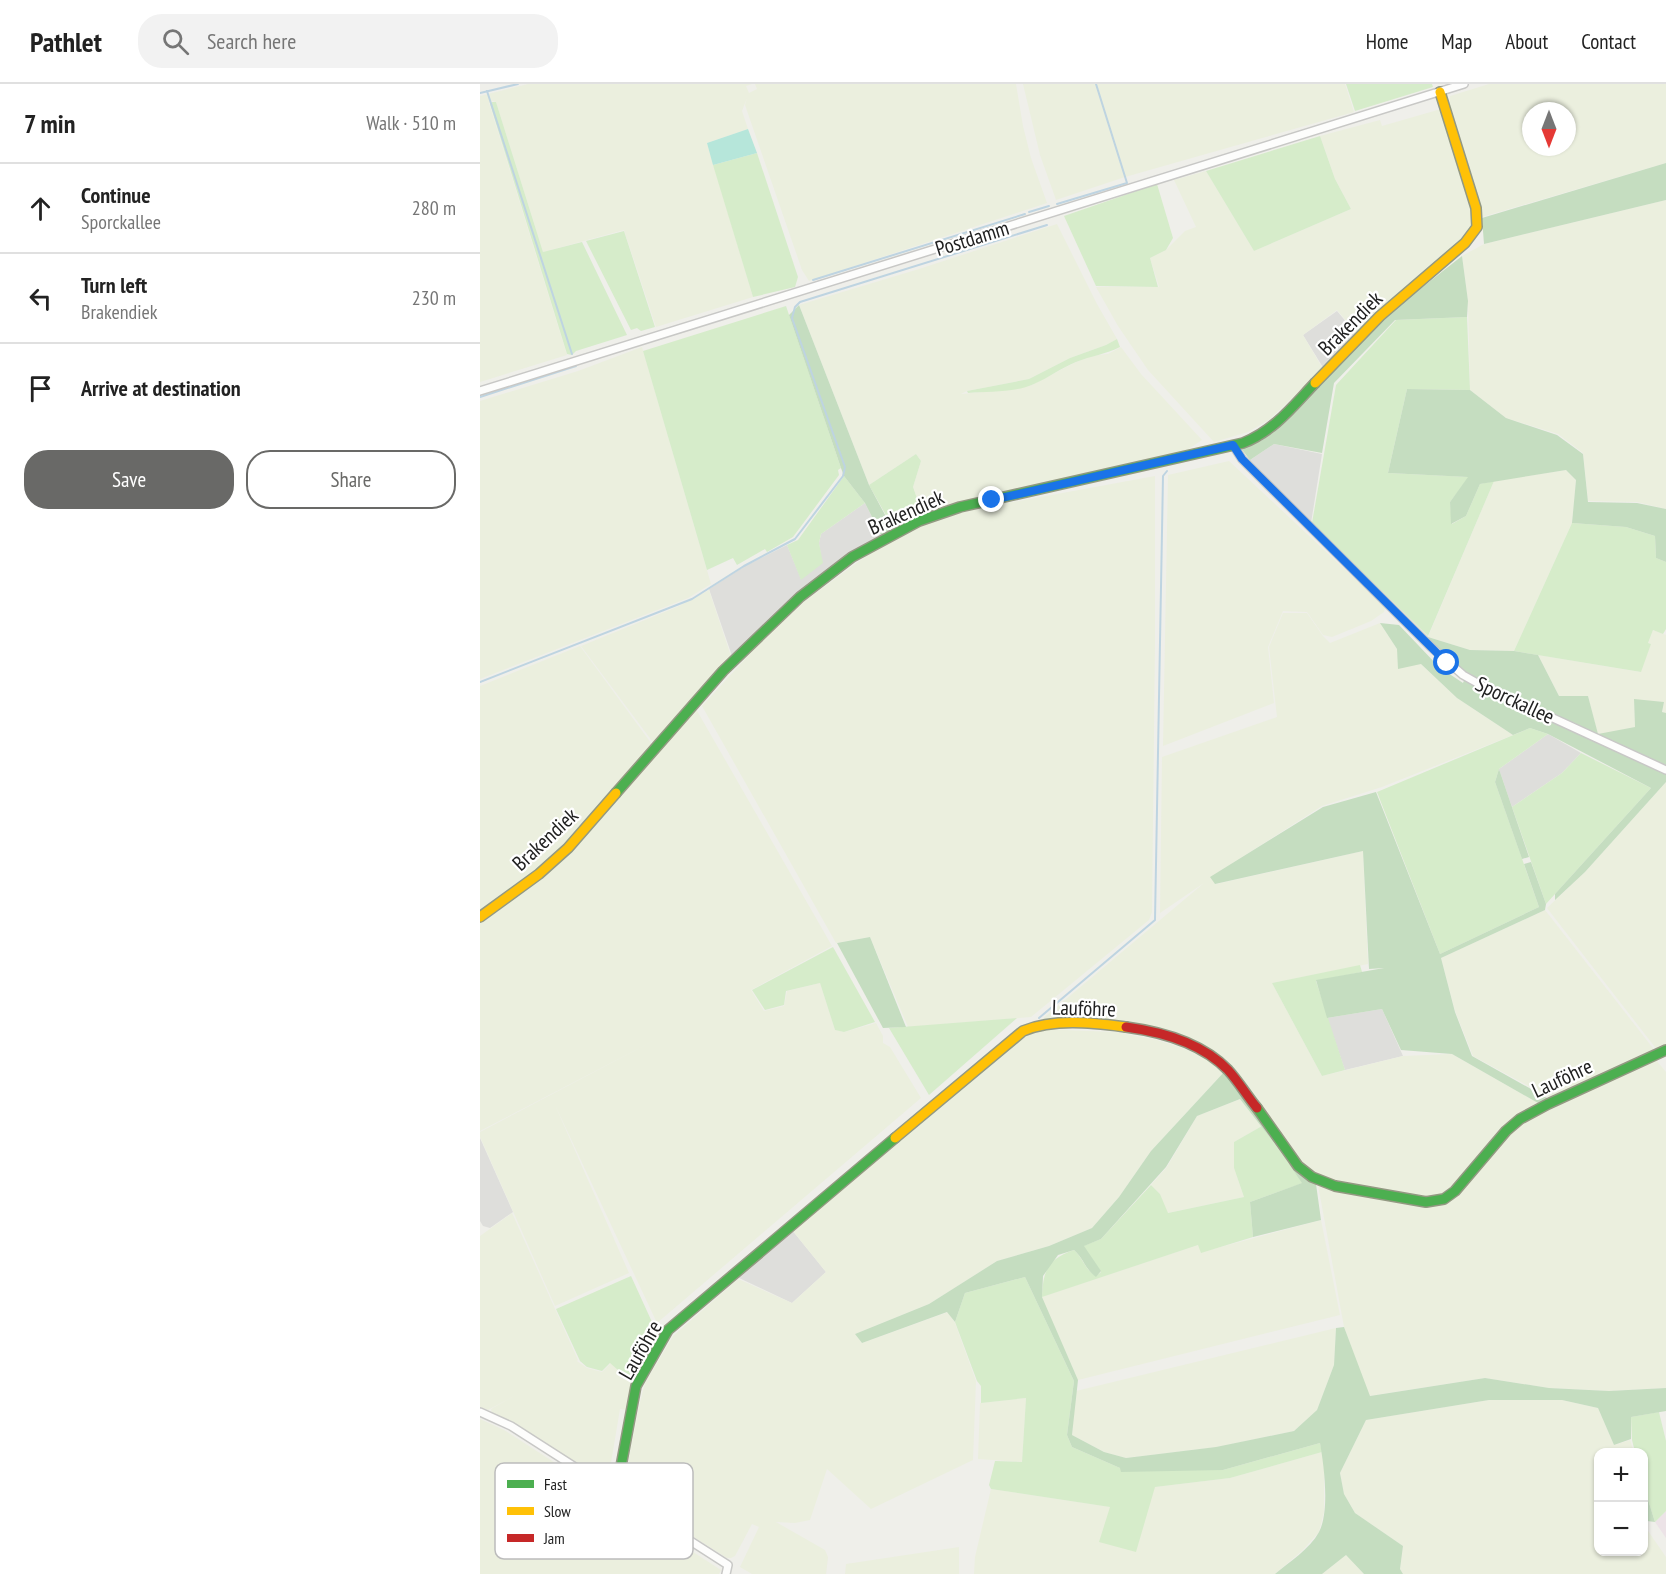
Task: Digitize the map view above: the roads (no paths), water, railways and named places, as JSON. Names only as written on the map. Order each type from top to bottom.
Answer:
[{"type":"street","name":"Postdamm","points":[[480,391],[1464,84]]},
{"type":"street","name":"Brakendiek","points":[[480,917],[539,874],[568,848],[723,671],[800,597],[852,557],[919,521],[960,507],[1233,445],[1259,437],[1273,427],[1380,316],[1472,236],[1477,228],[1476,208],[1440,92]]},
{"type":"street","name":"Sporckallee","points":[[1233,445],[1242,459],[1431,647],[1463,675],[1666,770]]},
{"type":"street","name":"Lauföhre","points":[[622,1463],[636,1386],[668,1330],[1014,1038],[1036,1024],[1121,1026],[1145,1030],[1196,1047],[1230,1071],[1298,1166],[1312,1177],[1335,1186],[1426,1202],[1444,1199],[1455,1191],[1506,1131],[1520,1119],[1666,1050]]},
{"type":"street","points":[[480,1412],[511,1426],[569,1463]]},
{"type":"street","points":[[693,1542],[728,1565],[726,1574]]},
{"type":"waterway","points":[[480,93],[518,84]]},
{"type":"waterway","points":[[1057,204],[1127,183],[1096,84]]},
{"type":"waterway","points":[[487,91],[572,354]]},
{"type":"waterway","points":[[1029,212],[1049,206]]},
{"type":"waterway","points":[[813,280],[1025,214]]},
{"type":"waterway","points":[[480,682],[692,599],[744,566],[795,539],[843,476],[845,467],[792,318],[795,307],[800,302],[1047,225]]},
{"type":"waterway","points":[[480,397],[576,366]]},
{"type":"waterway","points":[[1039,1018],[1155,920],[1163,476],[1167,471]]}]
